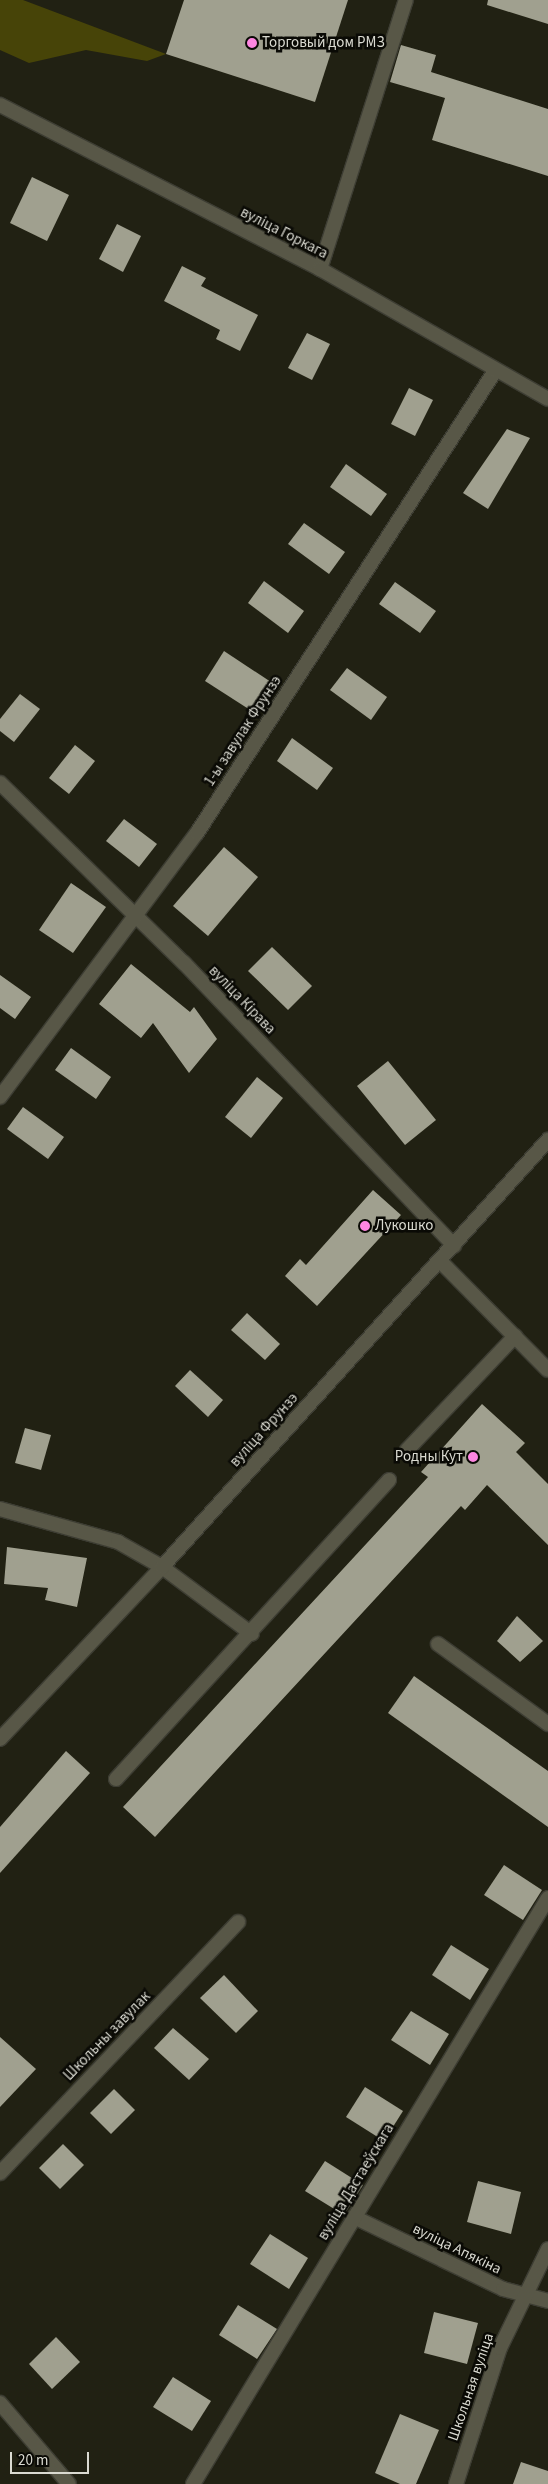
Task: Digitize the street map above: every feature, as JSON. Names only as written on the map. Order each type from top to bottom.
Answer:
[{"type":"street","points":[[320,269],[406,0]]},
{"type":"street","name":"вуліца Горкага","points":[[0,105],[320,269],[495,371],[548,399]]},
{"type":"street","name":"1-ы завулак Фрунзэ","points":[[0,1097],[197,834],[495,371]]},
{"type":"street","name":"вуліца Кірава","points":[[0,783],[135,916],[454,1246]]},
{"type":"street","name":"вуліца Фрунзэ","points":[[0,1739],[162,1567],[548,1140]]},
{"type":"street","points":[[440,1261],[548,1370]]},
{"type":"street","points":[[407,1450],[515,1336]]},
{"type":"street","points":[[116,1779],[252,1634],[389,1480]]},
{"type":"street","points":[[0,1508],[118,1542],[162,1567],[252,1634]]},
{"type":"street","points":[[438,1644],[548,1724]]},
{"type":"street","name":"вуліца Дастаеўскага","points":[[193,2484],[548,1898]]},
{"type":"street","name":"Школьны завулак","points":[[0,2173],[238,1922]]},
{"type":"street","name":"вуліца Апякіна","points":[[354,2217],[503,2290],[548,2301]]},
{"type":"street","name":"Школьная вуліца","points":[[456,2484],[500,2348],[548,2249]]},
{"type":"street","points":[[0,2403],[69,2484]]},
{"type":"shaded area","points":[[0,0],[23,0],[166,54],[147,61],[86,50],[29,63],[0,50]]},
{"type":"building","name":"Торговый дом РМЗ","points":[[184,0],[348,0],[315,102],[166,54]]},
{"type":"building","points":[[488,0],[548,0],[548,24],[487,5]]},
{"type":"building","points":[[401,45],[436,55],[431,72],[548,109],[548,176],[432,140],[445,98],[390,82]]},
{"type":"building","points":[[32,177],[69,195],[47,241],[10,223]]},
{"type":"building","points":[[117,224],[141,236],[123,272],[99,259]]},
{"type":"building","points":[[182,266],[206,278],[201,286],[258,315],[240,351],[216,339],[220,330],[164,301]]},
{"type":"building","points":[[307,333],[330,344],[312,380],[288,368]]},
{"type":"building","points":[[409,388],[433,400],[415,436],[391,424]]},
{"type":"building","points":[[507,429],[530,438],[488,509],[463,493]]},
{"type":"building","points":[[346,464],[387,494],[371,516],[330,487]]},
{"type":"building","points":[[304,523],[345,552],[329,574],[288,544]]},
{"type":"building","points":[[264,581],[304,611],[288,633],[248,603]]},
{"type":"building","points":[[395,582],[436,611],[420,633],[379,604]]},
{"type":"building","points":[[224,651],[277,686],[258,715],[205,681]]},
{"type":"building","points":[[347,668],[387,697],[371,720],[330,690]]},
{"type":"building","points":[[20,694],[40,709],[14,742],[0,731],[0,719]]},
{"type":"building","points":[[292,738],[333,768],[317,790],[277,761]]},
{"type":"building","points":[[75,745],[95,761],[69,794],[49,778]]},
{"type":"building","points":[[124,819],[157,844],[139,867],[106,841]]},
{"type":"building","points":[[224,847],[258,877],[208,936],[173,906]]},
{"type":"building","points":[[71,883],[106,907],[73,953],[39,930]]},
{"type":"building","points":[[272,947],[312,986],[288,1010],[248,971]]},
{"type":"building","points":[[131,964],[190,1012],[194,1007],[217,1039],[189,1073],[153,1023],[141,1038],[99,1004]]},
{"type":"building","points":[[0,975],[31,997],[15,1019],[0,1008]]},
{"type":"building","points":[[71,1048],[111,1077],[96,1099],[55,1070]]},
{"type":"building","points":[[388,1061],[436,1120],[405,1145],[357,1086]]},
{"type":"building","points":[[257,1077],[283,1098],[251,1138],[225,1117]]},
{"type":"building","points":[[23,1107],[64,1137],[48,1159],[7,1129]]},
{"type":"building","points":[[373,1190],[401,1215],[317,1306],[285,1276],[300,1259],[306,1265]]},
{"type":"building","points":[[247,1313],[280,1344],[265,1360],[231,1330]]},
{"type":"building","points":[[190,1370],[223,1400],[208,1417],[175,1386]]},
{"type":"building","points":[[482,1404],[525,1443],[516,1452],[548,1484],[548,1545],[487,1485],[465,1510],[461,1506],[155,1837],[123,1807],[428,1477],[421,1472]]},
{"type":"building","points":[[25,1428],[51,1435],[41,1470],[15,1463]]},
{"type":"building","points":[[7,1547],[87,1558],[77,1607],[45,1600],[48,1588],[4,1584]]},
{"type":"building","points":[[517,1616],[543,1641],[520,1662],[497,1641]]},
{"type":"building","points":[[414,1676],[548,1771],[548,1827],[388,1713]]},
{"type":"building","points":[[66,1751],[90,1773],[0,1873],[0,1827]]},
{"type":"building","points":[[504,1865],[542,1890],[523,1920],[484,1895]]},
{"type":"building","points":[[451,1945],[489,1969],[470,2000],[432,1975]]},
{"type":"building","points":[[224,1975],[258,2011],[236,2033],[200,1998]]},
{"type":"building","points":[[411,2011],[449,2034],[430,2065],[391,2040]]},
{"type":"building","points":[[173,2028],[209,2059],[189,2080],[154,2048]]},
{"type":"building","points":[[0,2037],[36,2069],[0,2107]]},
{"type":"building","points":[[365,2087],[403,2111],[384,2141],[346,2117]]},
{"type":"building","points":[[114,2089],[135,2110],[111,2134],[90,2113]]},
{"type":"building","points":[[63,2144],[84,2165],[60,2189],[39,2168]]},
{"type":"building","points":[[325,2161],[363,2185],[344,2215],[305,2191]]},
{"type":"building","points":[[478,2181],[521,2192],[511,2234],[467,2222]]},
{"type":"building","points":[[270,2234],[308,2258],[289,2289],[250,2264]]},
{"type":"building","points":[[238,2305],[277,2329],[257,2359],[219,2335]]},
{"type":"building","points":[[434,2312],[478,2323],[467,2364],[424,2353]]},
{"type":"building","points":[[56,2337],[80,2362],[52,2389],[29,2364]]},
{"type":"building","points":[[173,2377],[211,2401],[192,2431],[153,2407]]},
{"type":"building","points":[[400,2414],[439,2430],[416,2484],[400,2484],[375,2473]]},
{"type":"building","points":[[521,2462],[548,2471],[548,2484],[513,2484]]},
{"type":"place","name":"Торговый дом РМЗ","points":[[252,43]]},
{"type":"place","name":"Лукошко","points":[[365,1226]]},
{"type":"place","name":"Родны Кут","points":[[473,1457]]}]
